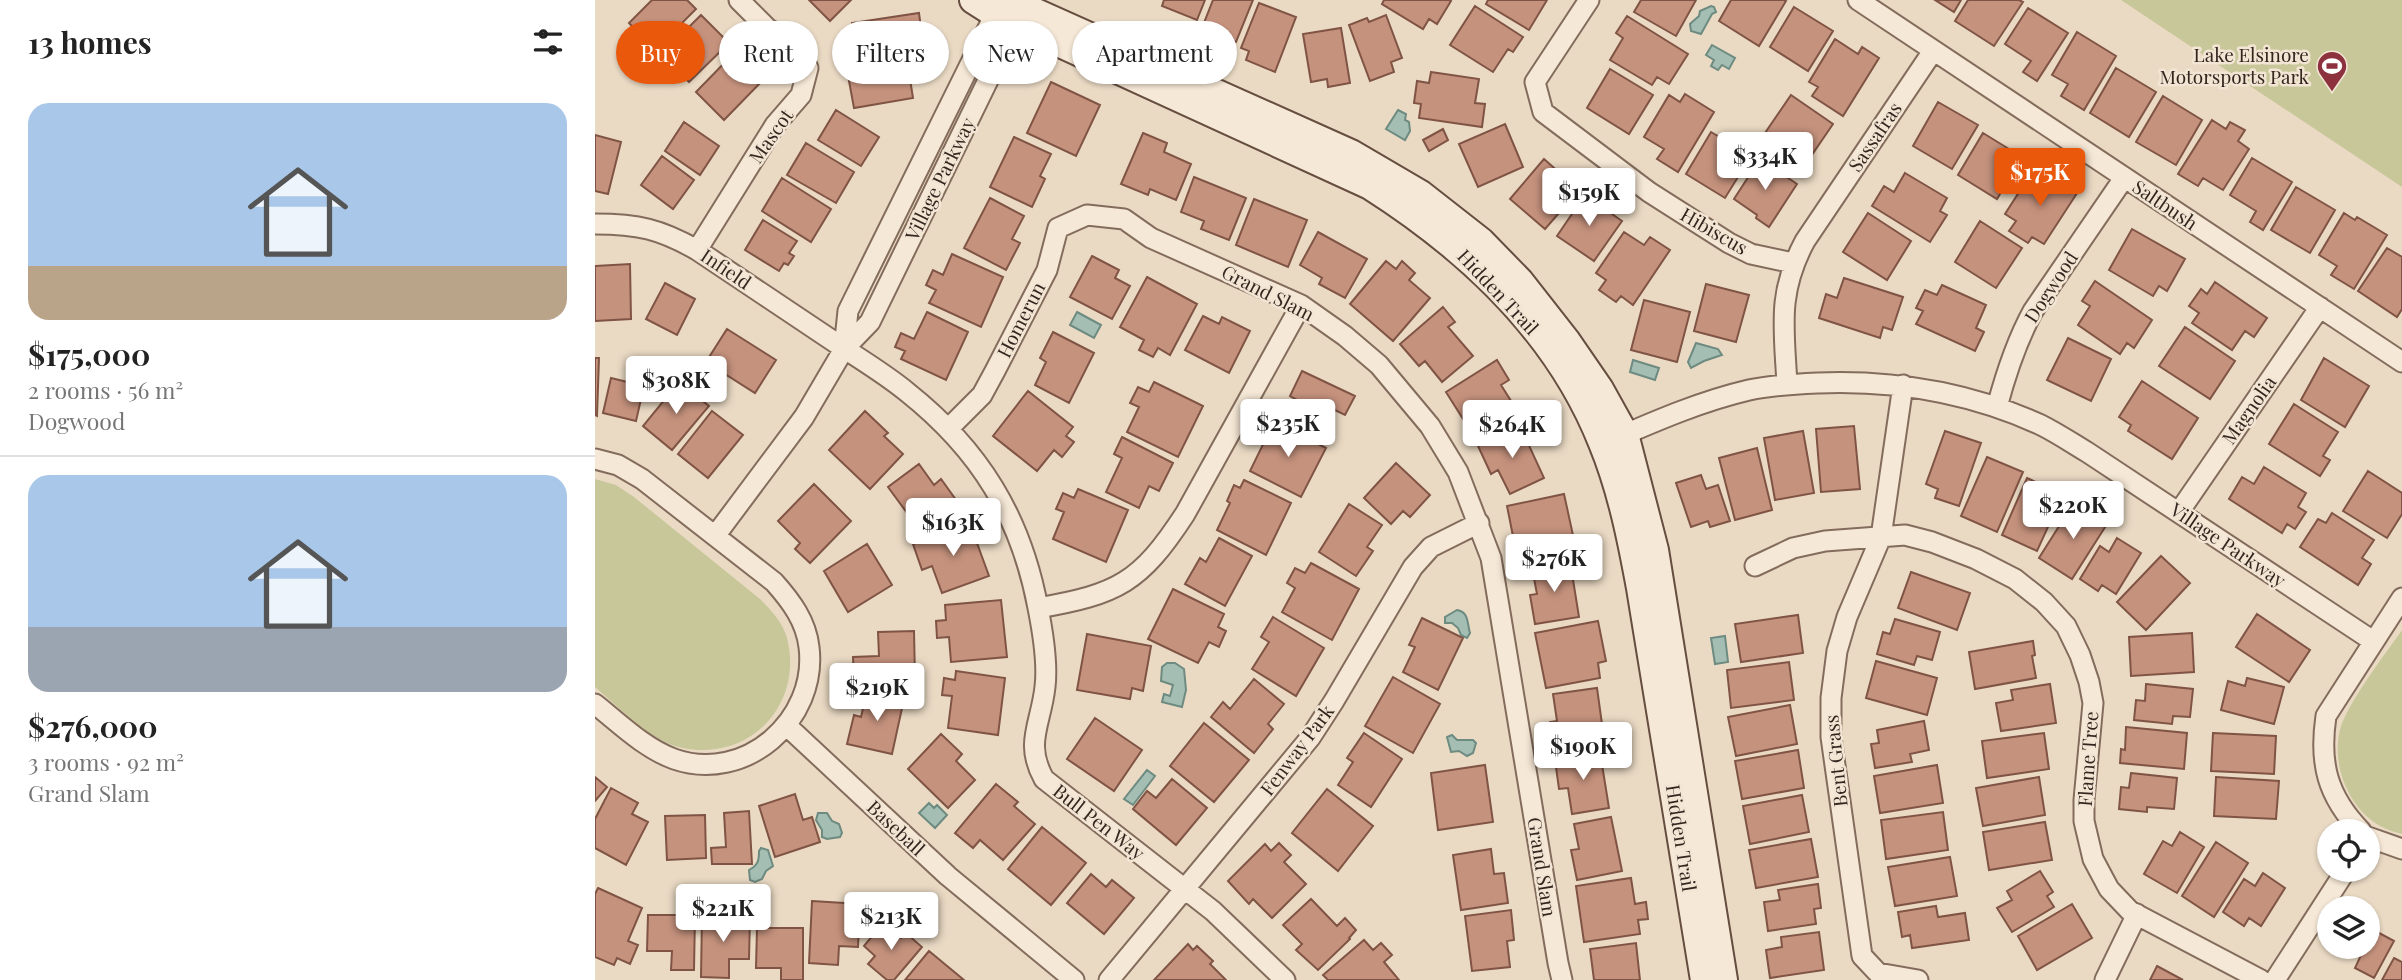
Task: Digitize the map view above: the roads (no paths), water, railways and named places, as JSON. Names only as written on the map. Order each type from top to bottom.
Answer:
[{"type":"street","name":"Mascot","points":[[697,250],[775,124],[801,95],[808,68],[797,46],[768,29],[739,0]]},
{"type":"street","name":"Hidden Trail","points":[[973,0],[1008,7],[1351,153],[1420,194],[1481,241],[1520,281],[1600,389],[1614,439],[1654,550],[1724,980]]},
{"type":"street","name":"Hibiscus","points":[[1589,0],[1535,82],[1543,112],[1649,192],[1729,243],[1751,254],[1793,263]]},
{"type":"street","name":"Saltbush","points":[[1859,0],[2402,362]]},
{"type":"street","name":"Village Parkway","points":[[715,536],[804,417],[844,349],[848,311],[1008,7]]},
{"type":"street","name":"Sassafras","points":[[1787,384],[1784,314],[1786,286],[1793,263],[1805,241],[1933,51]]},
{"type":"street","name":"Dogwood","points":[[1997,407],[2007,371],[2033,311],[2124,178]]},
{"type":"street","name":"Grand Slam","points":[[1087,215],[1124,219],[1151,238],[1301,305],[1379,365],[1430,426],[1458,472],[1491,558],[1562,980]]},
{"type":"street","name":"Homerun","points":[[949,428],[982,395],[1047,270],[1058,228],[1087,215]]},
{"type":"street","name":"Infield","points":[[595,225],[643,226],[674,237],[844,349]]},
{"type":"street","points":[[1038,608],[1085,600],[1115,589],[1142,570],[1164,547],[1301,305]]},
{"type":"street","name":"Magnolia","points":[[2179,512],[2320,307]]},
{"type":"street","name":"Bull Pen Way","points":[[844,349],[905,390],[949,428],[979,464],[1007,508],[1026,555],[1044,648],[1045,686],[1033,747],[1035,763],[1044,779],[1213,911],[1285,980]]},
{"type":"street","name":"Village Parkway","points":[[1614,439],[1710,401],[1752,389],[1787,384],[1852,382],[1903,385],[1997,407],[2043,426],[2087,452],[2373,641]]},
{"type":"street","name":"Bent Grass","points":[[1903,385],[1881,537],[1847,617],[1837,651],[1831,698],[1831,737],[1862,956],[1878,972],[1917,980]]},
{"type":"street","name":"Hidden Trail","points":[[1614,439],[1704,980]]},
{"type":"street","points":[[595,459],[618,465],[642,479],[774,582],[791,602],[804,626],[809,647],[809,672],[801,703],[787,726],[764,748],[733,761],[705,764],[674,759],[647,745],[595,704]]},
{"type":"street","name":"Fenway Park","points":[[1109,980],[1310,738],[1413,567],[1431,547],[1479,523]]},
{"type":"street","name":"Flame Tree","points":[[1755,566],[1793,548],[1825,541],[1905,535],[1976,559],[2015,579],[2044,602],[2066,626],[2089,682],[2093,703],[2084,821],[2093,859],[2109,889],[2130,911],[2261,980]]},
{"type":"street","points":[[2349,819],[2331,791],[2324,763],[2326,716],[2402,598]]},
{"type":"street","name":"Baseball","points":[[787,726],[948,876],[1074,980]]},
{"type":"street","points":[[2380,841],[2402,849]]},
{"type":"street","points":[[2276,980],[2338,882]]},
{"type":"street","points":[[2105,980],[2137,914]]},
{"type":"place","name":"Lake Elsinore Motorsports Park","points":[[2332,93]]}]
